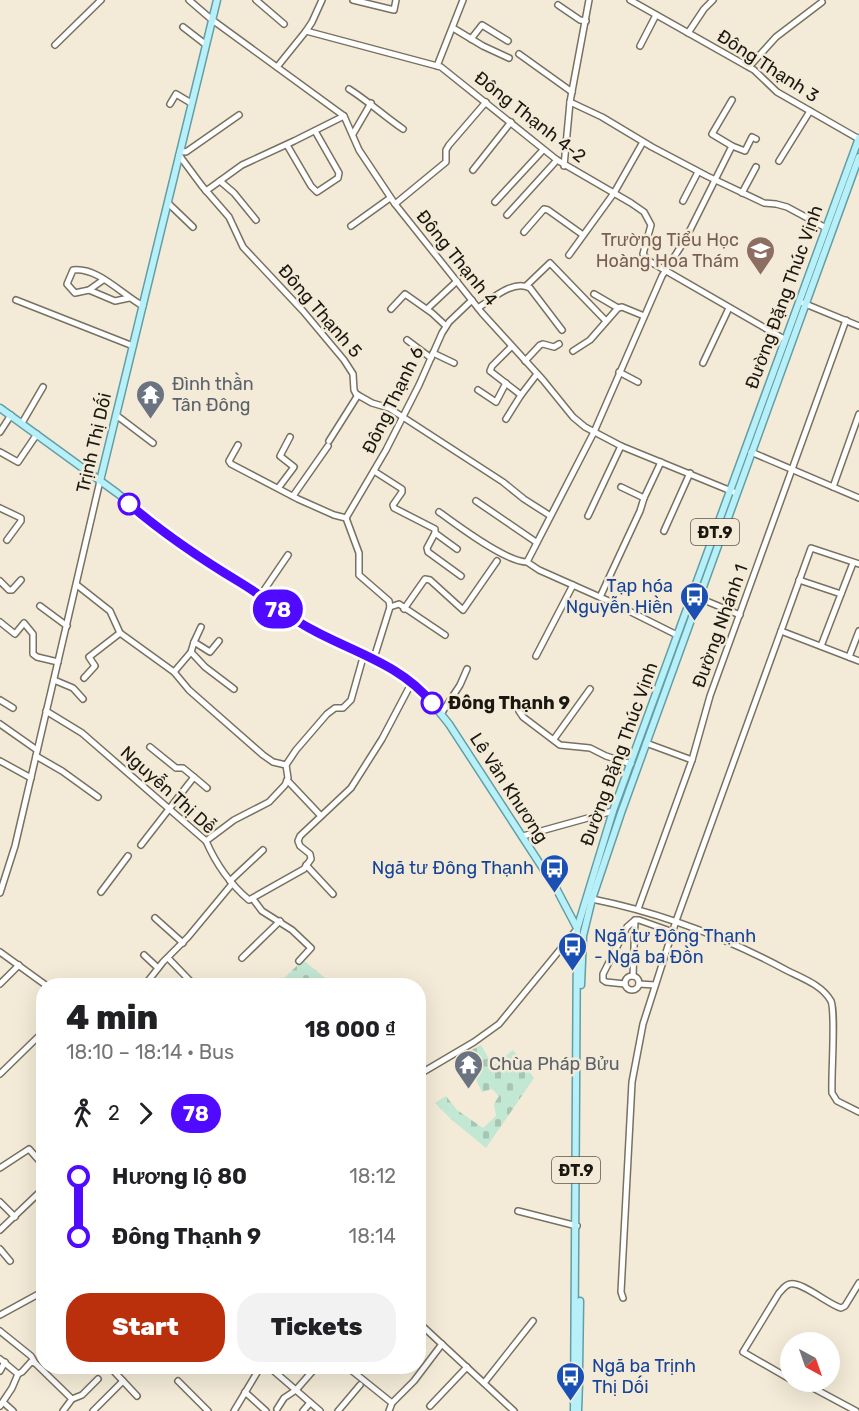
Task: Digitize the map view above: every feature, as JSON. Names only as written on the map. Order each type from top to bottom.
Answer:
[{"type":"main road","name":"Trịnh Thị Dối","points":[[100,481],[217,0]]},
{"type":"main road","name":"Đường Đặng Thúc Vịnh","points":[[576,1411],[580,930],[614,811],[677,635],[751,452],[826,228],[859,139]]},
{"type":"main road","name":"Đường Đặng Thúc Vịnh","points":[[576,1411],[580,1338],[580,930],[699,598],[784,339],[802,302],[859,157]]},
{"type":"main road","name":"Lê Văn Khương","points":[[0,408],[100,481],[194,554],[311,629],[374,658],[412,682],[441,714],[523,836],[580,930]]},
{"type":"street","points":[[55,45],[101,0]]},
{"type":"street","points":[[189,0],[211,19],[345,116],[242,165],[206,191]]},
{"type":"street","points":[[256,0],[284,24]]},
{"type":"street","points":[[277,68],[312,22],[322,0]]},
{"type":"street","points":[[353,0],[394,10],[396,0]]},
{"type":"street","points":[[437,66],[463,0]]},
{"type":"street","points":[[564,166],[570,102],[589,0]]},
{"type":"street","name":"Đông Thạnh 3","points":[[630,0],[748,67],[777,92],[859,139]]},
{"type":"street","points":[[688,33],[713,0]]},
{"type":"street","points":[[748,67],[776,36],[822,2]]},
{"type":"street","points":[[558,5],[580,20],[586,21]]},
{"type":"street","points":[[640,46],[656,15]]},
{"type":"street","points":[[471,39],[482,25],[508,41]]},
{"type":"street","points":[[183,27],[205,44]]},
{"type":"street","points":[[453,28],[509,58]]},
{"type":"street","name":"Đông Thạnh 4-2","points":[[306,31],[437,66],[449,72],[564,166],[644,212],[651,225],[643,255],[664,271],[784,339]]},
{"type":"street","points":[[519,54],[572,92]]},
{"type":"street","points":[[349,89],[371,103],[375,109],[403,129]]},
{"type":"street","points":[[170,104],[176,94],[191,103]]},
{"type":"street","points":[[732,100],[712,134],[745,151],[752,137],[756,139]]},
{"type":"street","points":[[395,204],[446,162],[446,150],[449,145],[486,102]]},
{"type":"street","points":[[570,102],[602,117],[643,142],[742,194],[764,203],[787,207],[826,228]]},
{"type":"street","points":[[353,134],[371,103]]},
{"type":"street","points":[[779,161],[810,111]]},
{"type":"street","points":[[180,153],[186,152],[239,115]]},
{"type":"street","name":"Đông Thạnh 4","points":[[345,116],[359,150],[390,198],[478,308],[573,417],[594,432],[621,446],[733,492]]},
{"type":"street","points":[[473,170],[511,122]]},
{"type":"street","points":[[287,145],[311,186],[317,192],[338,178],[339,173],[315,131]]},
{"type":"street","points":[[569,255],[614,193],[643,142]]},
{"type":"street","points":[[527,562],[549,515],[594,432],[664,271],[685,240],[732,146]]},
{"type":"street","points":[[495,202],[543,150]]},
{"type":"street","name":"Đông Thạnh 5","points":[[180,153],[206,191],[229,217],[243,247],[303,310],[344,360],[353,374],[354,390],[358,395]]},
{"type":"street","points":[[507,215],[556,160]]},
{"type":"street","points":[[742,194],[756,167]]},
{"type":"street","points":[[683,201],[698,172]]},
{"type":"street","points":[[220,181],[234,193],[256,220]]},
{"type":"street","points":[[351,226],[390,198]]},
{"type":"street","points":[[168,203],[194,227]]},
{"type":"street","points":[[524,232],[544,209],[583,235]]},
{"type":"street","points":[[478,308],[507,288],[526,286],[550,263],[606,321]]},
{"type":"street","points":[[103,280],[89,290],[75,293],[67,284],[72,270],[83,268],[103,280],[129,298],[143,306]]},
{"type":"street","points":[[427,309],[456,281]]},
{"type":"street","points":[[526,286],[530,288],[562,330]]},
{"type":"street","points":[[89,290],[115,301],[129,298]]},
{"type":"street","points":[[391,309],[405,294],[446,326]]},
{"type":"street","points":[[594,294],[618,308],[622,307],[644,316]]},
{"type":"street","points":[[16,300],[133,346]]},
{"type":"street","name":"Đông Thạnh 6","points":[[346,518],[374,471],[419,385],[446,326],[472,300]]},
{"type":"street","points":[[802,302],[859,326]]},
{"type":"street","points":[[573,351],[590,340],[618,308]]},
{"type":"street","points":[[703,363],[729,308]]},
{"type":"street","name":"Đường Nhánh 1","points":[[638,909],[692,760],[710,696],[846,320]]},
{"type":"street","points":[[407,340],[432,356],[454,363]]},
{"type":"street","points":[[525,361],[540,345],[554,347],[559,344]]},
{"type":"street","points":[[511,347],[490,371],[520,394]]},
{"type":"street","points":[[619,372],[638,382]]},
{"type":"street","points":[[506,418],[520,394],[537,374]]},
{"type":"street","points":[[478,390],[496,402],[506,383]]},
{"type":"street","points":[[22,423],[43,387]]},
{"type":"street","points":[[293,496],[358,395],[372,403],[389,408],[503,482],[549,515]]},
{"type":"street","points":[[833,487],[859,414]]},
{"type":"street","points":[[0,432],[11,415]]},
{"type":"street","points":[[116,415],[153,444]]},
{"type":"street","points":[[0,452],[18,462],[37,434]]},
{"type":"street","points":[[279,488],[294,467],[280,456],[290,437]]},
{"type":"street","points":[[238,445],[229,461],[231,464],[293,496],[334,515],[346,518],[359,554],[359,576],[389,601],[390,607],[374,658]]},
{"type":"street","points":[[588,516],[621,446]]},
{"type":"street","points":[[751,452],[859,498]]},
{"type":"street","points":[[600,597],[662,462]]},
{"type":"street","points":[[374,471],[402,489],[393,505],[394,508],[435,529],[435,533],[457,549]]},
{"type":"street","points":[[664,531],[690,473]]},
{"type":"street","name":"Trịnh Thị Dối","points":[[0,892],[15,846],[100,481]]},
{"type":"street","points":[[621,487],[644,498]]},
{"type":"street","points":[[476,501],[536,542]]},
{"type":"street","points":[[0,508],[21,518],[8,540]]},
{"type":"street","points":[[439,512],[484,544],[519,562],[527,562],[677,635]]},
{"type":"street","points":[[435,533],[429,542],[428,552],[461,576]]},
{"type":"street","points":[[623,1299],[621,1292],[632,1082],[643,1024],[676,921],[811,548],[856,564],[841,594],[821,646]]},
{"type":"street","points":[[260,596],[288,555]]},
{"type":"street","points":[[404,609],[425,579],[430,580],[463,610],[497,561]]},
{"type":"street","points":[[0,581],[12,590],[21,580]]},
{"type":"street","points":[[799,580],[841,594]]},
{"type":"street","points":[[77,585],[110,611],[120,633],[174,672],[189,690],[263,755],[273,762],[286,765]]},
{"type":"street","points":[[536,656],[573,585]]},
{"type":"street","points":[[699,598],[740,615]]},
{"type":"street","points":[[390,607],[399,604],[445,635]]},
{"type":"street","points":[[40,606],[67,626]]},
{"type":"street","points":[[0,622],[15,634],[24,623],[33,634],[33,654],[58,662]]},
{"type":"street","points":[[174,672],[190,652],[201,627]]},
{"type":"street","points":[[781,631],[859,661]]},
{"type":"street","points":[[849,657],[859,631]]},
{"type":"street","points":[[84,678],[95,666],[89,657],[120,633]]},
{"type":"street","points":[[194,642],[210,652],[219,641]]},
{"type":"street","points":[[190,652],[205,667],[234,689]]},
{"type":"street","points":[[286,765],[327,714],[334,708],[343,708],[351,700],[364,654]]},
{"type":"street","points":[[441,714],[460,685],[467,669]]},
{"type":"street","points":[[54,680],[73,688],[83,699]]},
{"type":"street","points":[[254,899],[270,886],[285,881],[306,865],[310,854],[300,846],[298,841],[300,836],[351,788],[382,739],[412,682]]},
{"type":"street","points":[[554,739],[590,689]]},
{"type":"street","points":[[0,700],[13,708]]},
{"type":"street","name":"Nguyễn Thị Dễ","points":[[46,711],[82,733],[206,841],[214,860],[231,883],[249,900],[254,899],[262,911],[280,921],[311,948],[298,961]]},
{"type":"street","points":[[519,711],[523,717],[560,745],[590,748],[631,764]]},
{"type":"street","points":[[0,724],[98,797]]},
{"type":"street","points":[[646,743],[692,760]]},
{"type":"street","points":[[150,747],[176,768],[183,768],[207,788]]},
{"type":"street","points":[[0,761],[31,778]]},
{"type":"street","points":[[206,841],[234,820],[269,802],[285,785],[288,771],[286,765]]},
{"type":"street","points":[[141,845],[194,777]]},
{"type":"street","points":[[287,780],[321,816]]},
{"type":"street","points":[[523,836],[614,811]]},
{"type":"street","points":[[150,978],[183,943],[231,883],[263,850]]},
{"type":"street","points":[[101,892],[128,856]]},
{"type":"street","points":[[306,865],[333,894]]},
{"type":"street","points":[[592,899],[638,909],[676,921],[747,949],[819,987],[832,1004],[832,1093],[837,1101],[859,1112]]},
{"type":"street","points":[[155,918],[183,943]]},
{"type":"street","points":[[635,920],[673,932]]},
{"type":"street","points":[[633,976],[635,920]]},
{"type":"street","points":[[625,984],[606,982],[603,980],[603,972],[627,927],[635,920]]},
{"type":"street","points":[[242,958],[280,921]]},
{"type":"street","points":[[426,1070],[474,1042],[499,1024],[580,930]]},
{"type":"street","points":[[0,952],[36,978]]},
{"type":"street","points":[[144,955],[158,968]]},
{"type":"street","points":[[168,958],[187,978]]},
{"type":"street","points":[[0,984],[18,965]]},
{"type":"street","points":[[625,984],[627,978],[633,976]]},
{"type":"street","points":[[633,976],[639,984]]},
{"type":"street","points":[[625,984],[628,989],[632,990],[639,984],[655,985]]},
{"type":"street","points":[[0,1074],[36,1039]]},
{"type":"street","points":[[0,1168],[29,1149],[36,1157]]},
{"type":"street","points":[[0,1230],[36,1196]]},
{"type":"street","points":[[0,1202],[15,1217]]},
{"type":"street","points":[[518,1211],[577,1226]]},
{"type":"street","points":[[0,1249],[10,1261]]},
{"type":"street","points":[[780,1373],[743,1352],[779,1293],[791,1283],[800,1285],[841,1308],[846,1306],[859,1283]]},
{"type":"street","points":[[0,1315],[36,1295]]},
{"type":"street","points":[[484,1383],[533,1321]]},
{"type":"street","points":[[426,1329],[514,1411]]},
{"type":"street","points":[[0,1330],[31,1356],[35,1363],[31,1362],[18,1374],[1,1404],[13,1411]]},
{"type":"street","points":[[426,1365],[442,1344]]},
{"type":"street","points":[[0,1371],[2,1361],[18,1374]]},
{"type":"street","points":[[430,1406],[467,1367]]},
{"type":"street","points":[[46,1374],[72,1399]]},
{"type":"street","points":[[116,1374],[137,1396]]},
{"type":"street","points":[[234,1411],[256,1374]]},
{"type":"street","points":[[277,1374],[320,1411]]},
{"type":"street","points":[[277,1408],[284,1398],[296,1390],[310,1374]]},
{"type":"street","points":[[356,1374],[392,1403]]},
{"type":"street","points":[[389,1411],[392,1403],[419,1374]]},
{"type":"street","points":[[63,1411],[72,1399],[82,1395],[98,1379]]},
{"type":"street","points":[[93,1411],[123,1381]]},
{"type":"street","points":[[178,1381],[208,1411]]},
{"type":"street","points":[[338,1411],[360,1385]]},
{"type":"street","points":[[245,1392],[266,1411]]},
{"type":"street","points":[[821,1392],[856,1411]]},
{"type":"street","points":[[303,1411],[310,1402]]},
{"type":"green space","points":[[303,960],[325,978],[284,978]]},
{"type":"green space","points":[[481,1045],[493,1066],[513,1050],[534,1078],[486,1148],[435,1103],[446,1096],[457,1110],[483,1128],[496,1116],[494,1104],[499,1096],[492,1089],[482,1092],[464,1054]]},
{"type":"bus line","name":"78","points":[[129,504],[218,571],[311,629],[374,658],[412,682],[432,703]]},
{"type":"place","name":"Trường Tiểu Học Hoàng Hoa Thám","points":[[760,276]]},
{"type":"place","name":"Đình thần Tân Đông","points":[[151,420]]},
{"type":"place","name":"Tạp hóa Nguyễn Hiền","points":[[694,622]]},
{"type":"place","name":"Đông Thạnh 9","points":[[432,703]]},
{"type":"place","name":"Ngã tư Đông Thạnh","points":[[555,894]]},
{"type":"place","name":"Ngã tư Đông Thạnh - Ngã ba Đồn","points":[[573,972]]},
{"type":"place","name":"Chùa Pháp Bửu","points":[[468,1090]]},
{"type":"place","name":"Ngã ba Trịnh Thị Dối","points":[[571,1402]]}]
